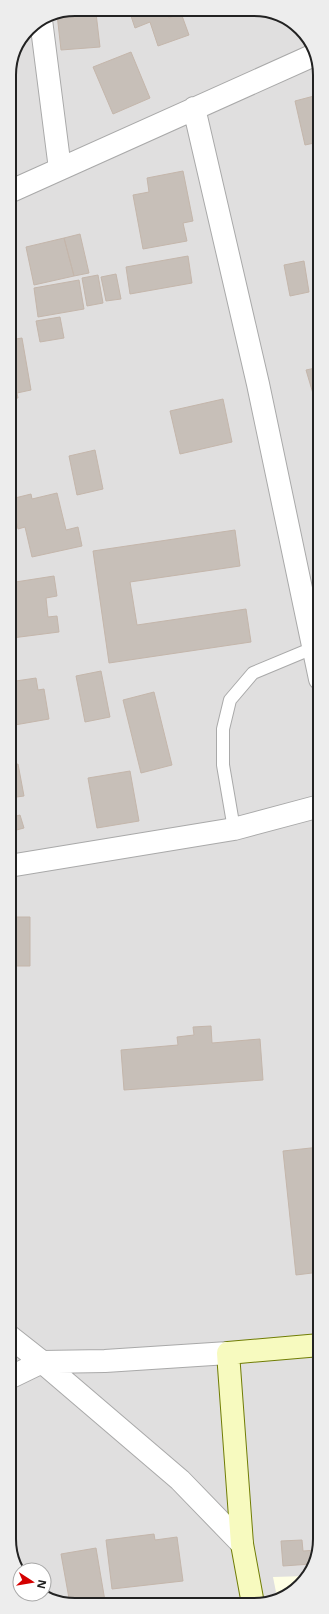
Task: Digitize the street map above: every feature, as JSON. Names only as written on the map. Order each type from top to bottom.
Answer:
[{"type":"street","points":[[42,26],[60,169]]},
{"type":"street","points":[[16,189],[310,57]]},
{"type":"street","points":[[194,108],[258,384],[313,648]]},
{"type":"street","points":[[16,865],[234,829],[313,808]]},
{"type":"street","points":[[16,1341],[180,1480],[242,1544]]},
{"type":"street","points":[[16,1375],[42,1362],[104,1361],[313,1346]]},
{"type":"street","points":[[228,1353],[242,1544],[252,1598]]},
{"type":"lane","points":[[234,829],[223,765],[223,729],[230,700],[253,673],[313,648]]},
{"type":"shaded area","points":[[64,17],[265,17],[283,24],[293,31],[303,42],[311,60],[313,75],[313,1542],[311,1554],[305,1568],[298,1578],[290,1586],[269,1596],[254,1598],[75,1598],[64,1597],[53,1593],[52,1562],[21,1562],[18,1554],[16,1539],[16,72],[22,49],[33,33],[42,26]]},
{"type":"shaded area","points":[[299,1576],[290,1586],[276,1593],[273,1577]]},
{"type":"building","points":[[75,16],[96,16],[100,47],[61,50],[58,19]]},
{"type":"building","points":[[131,16],[168,16],[169,18],[174,16],[182,16],[189,35],[158,46],[150,22],[135,28]]},
{"type":"building","points":[[131,52],[150,98],[113,114],[93,67]]},
{"type":"building","points":[[313,96],[313,143],[305,145],[295,101]]},
{"type":"building","points":[[183,171],[193,221],[183,223],[187,241],[143,249],[133,195],[149,192],[147,178]]},
{"type":"building","points":[[80,234],[89,273],[74,276],[64,238]]},
{"type":"building","points":[[64,238],[74,276],[34,285],[26,247]]},
{"type":"building","points":[[188,256],[192,283],[130,294],[126,267]]},
{"type":"building","points":[[304,261],[309,292],[290,296],[284,265]]},
{"type":"building","points":[[116,274],[121,299],[106,301],[101,277]]},
{"type":"building","points":[[98,275],[103,303],[87,306],[82,278]]},
{"type":"building","points":[[79,280],[84,309],[38,317],[34,288]]},
{"type":"building","points":[[60,317],[64,338],[40,342],[36,321]]},
{"type":"building","points":[[22,338],[31,390],[17,393],[18,398],[16,398],[16,339]]},
{"type":"building","points":[[313,368],[313,394],[306,370]]},
{"type":"building","points":[[223,399],[232,442],[180,454],[170,411]]},
{"type":"building","points":[[95,450],[103,489],[77,495],[69,456]]},
{"type":"building","points":[[57,493],[66,530],[78,527],[82,546],[32,557],[25,527],[18,529],[16,520],[16,498],[31,494],[32,499]]},
{"type":"building","points":[[235,530],[240,566],[130,582],[137,625],[246,609],[251,642],[109,663],[93,551]]},
{"type":"building","points":[[54,576],[57,596],[46,598],[48,617],[57,616],[59,632],[16,637],[16,582]]},
{"type":"building","points":[[101,671],[110,717],[85,722],[76,676]]},
{"type":"building","points":[[36,678],[38,690],[44,689],[49,719],[16,725],[16,681]]},
{"type":"building","points":[[154,692],[172,765],[141,773],[123,700]]},
{"type":"building","points":[[16,764],[18,764],[24,796],[16,797]]},
{"type":"building","points":[[130,771],[139,821],[97,828],[88,778]]},
{"type":"building","points":[[20,815],[24,828],[16,830],[16,816]]},
{"type":"building","points":[[16,917],[30,917],[30,966],[16,966]]},
{"type":"building","points":[[211,1026],[212,1043],[260,1039],[263,1080],[124,1090],[121,1050],[178,1045],[177,1037],[194,1035],[193,1027]]},
{"type":"building","points":[[313,1148],[313,1273],[296,1275],[283,1151]]},
{"type":"building","points":[[154,1534],[155,1540],[177,1537],[183,1581],[112,1589],[106,1540]]},
{"type":"building","points":[[302,1540],[303,1551],[312,1550],[307,1564],[283,1566],[281,1541]]},
{"type":"building","points":[[96,1548],[104,1598],[69,1597],[61,1554]]}]
